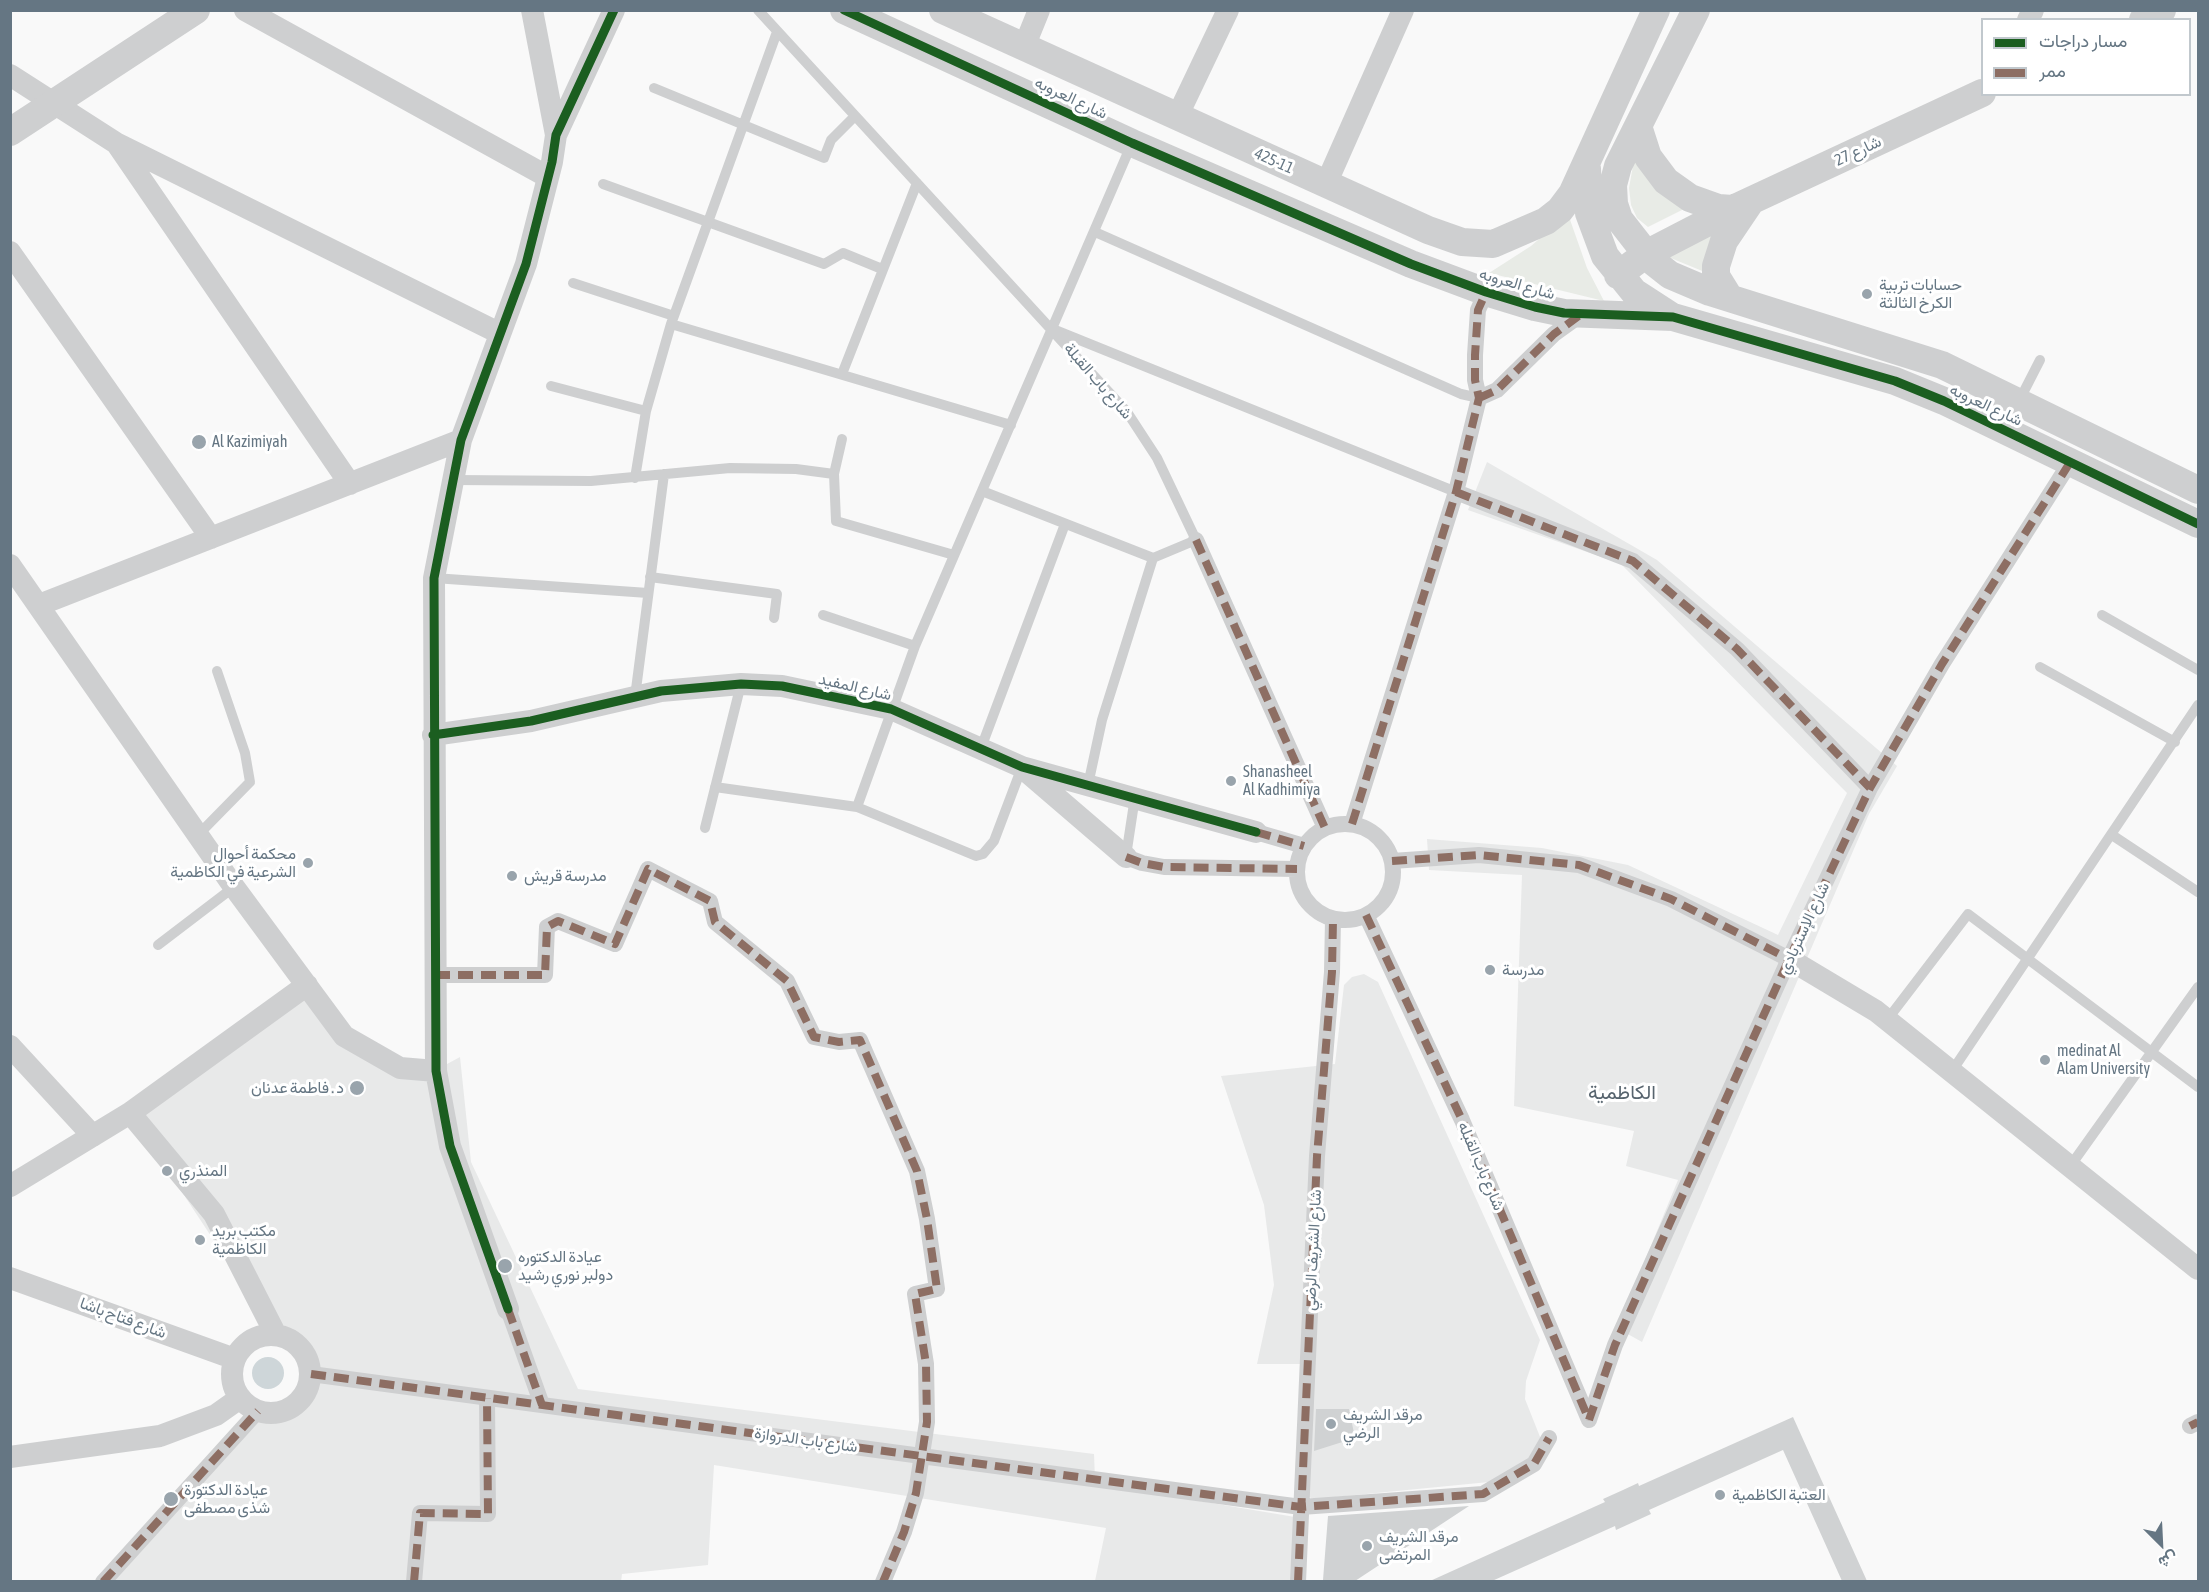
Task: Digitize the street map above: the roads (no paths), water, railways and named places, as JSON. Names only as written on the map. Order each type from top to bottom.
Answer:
[{"type":"street","points":[[10,132],[196,10]]},
{"type":"street","points":[[245,10],[548,177]]},
{"type":"street","points":[[532,10],[556,135]]},
{"type":"street","points":[[542,1405],[450,1146],[436,1071],[434,579],[461,440],[526,264],[556,135],[614,10]]},
{"type":"street","name":"شارع العروبه","points":[[844,10],[1132,143],[1410,264],[1535,307],[1582,314],[1682,320],[1894,381],[1944,401],[2072,461],[2199,524]]},
{"type":"street","name":"425-11","points":[[943,10],[1436,233],[1462,243],[1493,244],[1519,235],[1546,221],[1560,210],[1587,166],[1656,10]]},
{"type":"street","points":[[1024,47],[1039,10]]},
{"type":"street","points":[[1177,117],[1228,10]]},
{"type":"street","points":[[1326,184],[1403,10]]},
{"type":"street","points":[[1696,10],[1638,126],[1648,157],[1666,181],[1690,198],[1718,208],[1742,205]]},
{"type":"street","points":[[2147,18],[2162,10]]},
{"type":"street","points":[[10,75],[116,143],[499,333]]},
{"type":"street","name":"شارع 27","points":[[1618,275],[1646,254],[1742,205],[1981,94]]},
{"type":"street","name":"شارع العروبه","points":[[1638,126],[1618,166],[1613,185],[1614,204],[1619,219],[1646,254],[1670,275],[1719,295],[1942,365],[2199,490]]},
{"type":"street","points":[[116,143],[350,484]]},
{"type":"street","name":"425-11","points":[[1587,166],[1589,213],[1605,256],[1618,275],[1643,299],[1682,320]]},
{"type":"street","points":[[1682,320],[1688,312],[1690,301],[1699,294],[1719,295],[1716,276],[1719,255],[1742,205]]},
{"type":"street","points":[[10,252],[211,538]]},
{"type":"street","points":[[1670,275],[1679,292],[1682,320]]},
{"type":"street","points":[[1352,824],[1456,492],[1479,398],[1475,380],[1478,309],[1486,292]]},
{"type":"street","points":[[1479,398],[1497,390],[1554,334],[1582,314]]},
{"type":"street","points":[[39,605],[461,440]]},
{"type":"street","name":"شارع الإستربادي","points":[[1589,1420],[1615,1345],[1789,959],[1870,788],[1942,664],[2072,461]]},
{"type":"street","points":[[1456,492],[1633,561],[1737,649],[1870,788]]},
{"type":"street","name":"شارع باب القبلة","points":[[1196,540],[1325,828]]},
{"type":"street","points":[[10,565],[234,887],[344,1036],[400,1068],[436,1071]]},
{"type":"street","name":"شارع المفيد","points":[[433,735],[531,721],[661,690],[741,684],[782,686],[891,709],[1022,767],[1304,846]]},
{"type":"street","points":[[1022,767],[1126,857],[1142,863],[1181,868],[1297,869]]},
{"type":"street","points":[[1338,824],[1352,824],[1366,828],[1386,847],[1392,861],[1393,877],[1389,892],[1379,906],[1366,915],[1350,920],[1333,919],[1318,913],[1307,903],[1299,889],[1297,869],[1304,846],[1325,828],[1338,824]]},
{"type":"street","points":[[1392,861],[1479,855],[1579,865],[1671,899],[1789,959],[1887,1020],[2072,1165],[2199,1269]]},
{"type":"street","points":[[435,975],[545,975],[547,927],[558,921],[615,944],[648,869],[710,901],[715,922],[787,981],[813,1037],[839,1042],[861,1040],[917,1171],[927,1219],[937,1289],[915,1294],[926,1364],[927,1422],[916,1493],[904,1532],[883,1581]]},
{"type":"street","name":"شارع باب القبله","points":[[1366,915],[1462,1120],[1589,1420]]},
{"type":"street","name":"شارع الشريف الرضي","points":[[1298,1581],[1317,1156],[1332,972],[1333,919]]},
{"type":"street","points":[[11,1184],[130,1113],[307,985]]},
{"type":"street","points":[[10,1046],[93,1136]]},
{"type":"street","points":[[130,1113],[214,1215],[276,1335]]},
{"type":"street","name":"شارع فتاح باشا","points":[[10,1278],[235,1359]]},
{"type":"street","points":[[10,1457],[160,1436],[249,1405],[273,1413],[288,1410],[300,1401],[308,1389],[311,1374],[308,1360],[301,1348],[289,1339],[266,1335],[247,1343],[235,1359],[232,1379],[249,1405]]},
{"type":"street","name":"شارع باب الدروازة","points":[[311,1374],[1301,1507],[1483,1494],[1534,1464],[1549,1438]]},
{"type":"street","points":[[414,1581],[420,1513],[488,1514],[487,1398]]},
{"type":"street","points":[[103,1581],[249,1405]]},
{"type":"lane","name":"شارع باب القبلة","points":[[758,10],[1053,328],[1142,432],[1196,540]]},
{"type":"lane","points":[[635,478],[646,411],[672,320],[777,32]]},
{"type":"lane","points":[[654,88],[744,123],[824,158],[831,140],[855,116]]},
{"type":"lane","points":[[857,807],[915,646],[1132,143]]},
{"type":"lane","points":[[842,374],[917,183]]},
{"type":"lane","points":[[603,184],[824,264],[843,253],[882,269]]},
{"type":"lane","points":[[1095,232],[1461,394],[1479,398]]},
{"type":"lane","points":[[573,283],[672,320],[1011,425]]},
{"type":"lane","points":[[1053,328],[1456,492]]},
{"type":"lane","points":[[2019,401],[2040,360]]},
{"type":"lane","points":[[551,386],[646,411]]},
{"type":"lane","points":[[842,439],[834,474],[836,521],[954,555]]},
{"type":"lane","points":[[454,480],[560,483],[762,467],[834,474]]},
{"type":"lane","points":[[635,697],[664,474]]},
{"type":"lane","points":[[982,491],[1153,558],[1196,540]]},
{"type":"lane","points":[[981,748],[1065,524]]},
{"type":"lane","points":[[1088,785],[1102,720],[1153,558]]},
{"type":"lane","points":[[650,577],[777,594],[774,618]]},
{"type":"lane","points":[[434,579],[648,593]]},
{"type":"lane","points":[[823,615],[915,646]]},
{"type":"lane","points":[[2102,615],[2199,670]]},
{"type":"lane","points":[[2040,667],[2175,742]]},
{"type":"lane","points":[[198,835],[250,782],[245,753],[217,671]]},
{"type":"lane","points":[[705,828],[741,684]]},
{"type":"lane","points":[[1952,1071],[2199,705]]},
{"type":"lane","points":[[715,787],[857,807],[967,854],[983,854],[994,842],[1022,767]]},
{"type":"lane","points":[[1126,857],[1135,797]]},
{"type":"lane","points":[[2112,835],[2199,892]]},
{"type":"lane","points":[[158,945],[234,887]]},
{"type":"lane","points":[[1887,1020],[1968,914],[2199,1087]]},
{"type":"lane","points":[[2072,1165],[2199,987]]},
{"type":"place","name":"حسابات تربية الكرخ الثالثة","points":[[1867,294]]},
{"type":"place","name":"Al Kazimiyah","points":[[199,442]]},
{"type":"place","name":"Shanasheel Al Kadhimiya","points":[[1231,781]]},
{"type":"place","name":"محكمة أحوال الشرعية في الكاظمية","points":[[308,863]]},
{"type":"place","name":"مدرسة قريش","points":[[512,876]]},
{"type":"place","name":"مدرسة","points":[[1490,970]]},
{"type":"place","name":"medinat Al Alam University","points":[[2045,1060]]},
{"type":"place","name":"د . فاطمة عدنان","points":[[357,1088]]},
{"type":"place","name":"المنذري","points":[[167,1171]]},
{"type":"place","name":"مكتب بريد الكاظمية","points":[[200,1240]]},
{"type":"place","name":"عيادة الدكتوره دولبر نوري رشيد","points":[[505,1266]]},
{"type":"place","name":"مرقد الشريف الرضي","points":[[1331,1424]]},
{"type":"place","name":"العتبة الكاظمية","points":[[1720,1495]]},
{"type":"place","name":"عيادة الدكتورة شذى مصطفى","points":[[171,1499]]},
{"type":"place","name":"مرقد الشريف المرتضى","points":[[1367,1546]]},
{"type":"district","name":"الكاظمية","points":[[1622,1093]]}]
